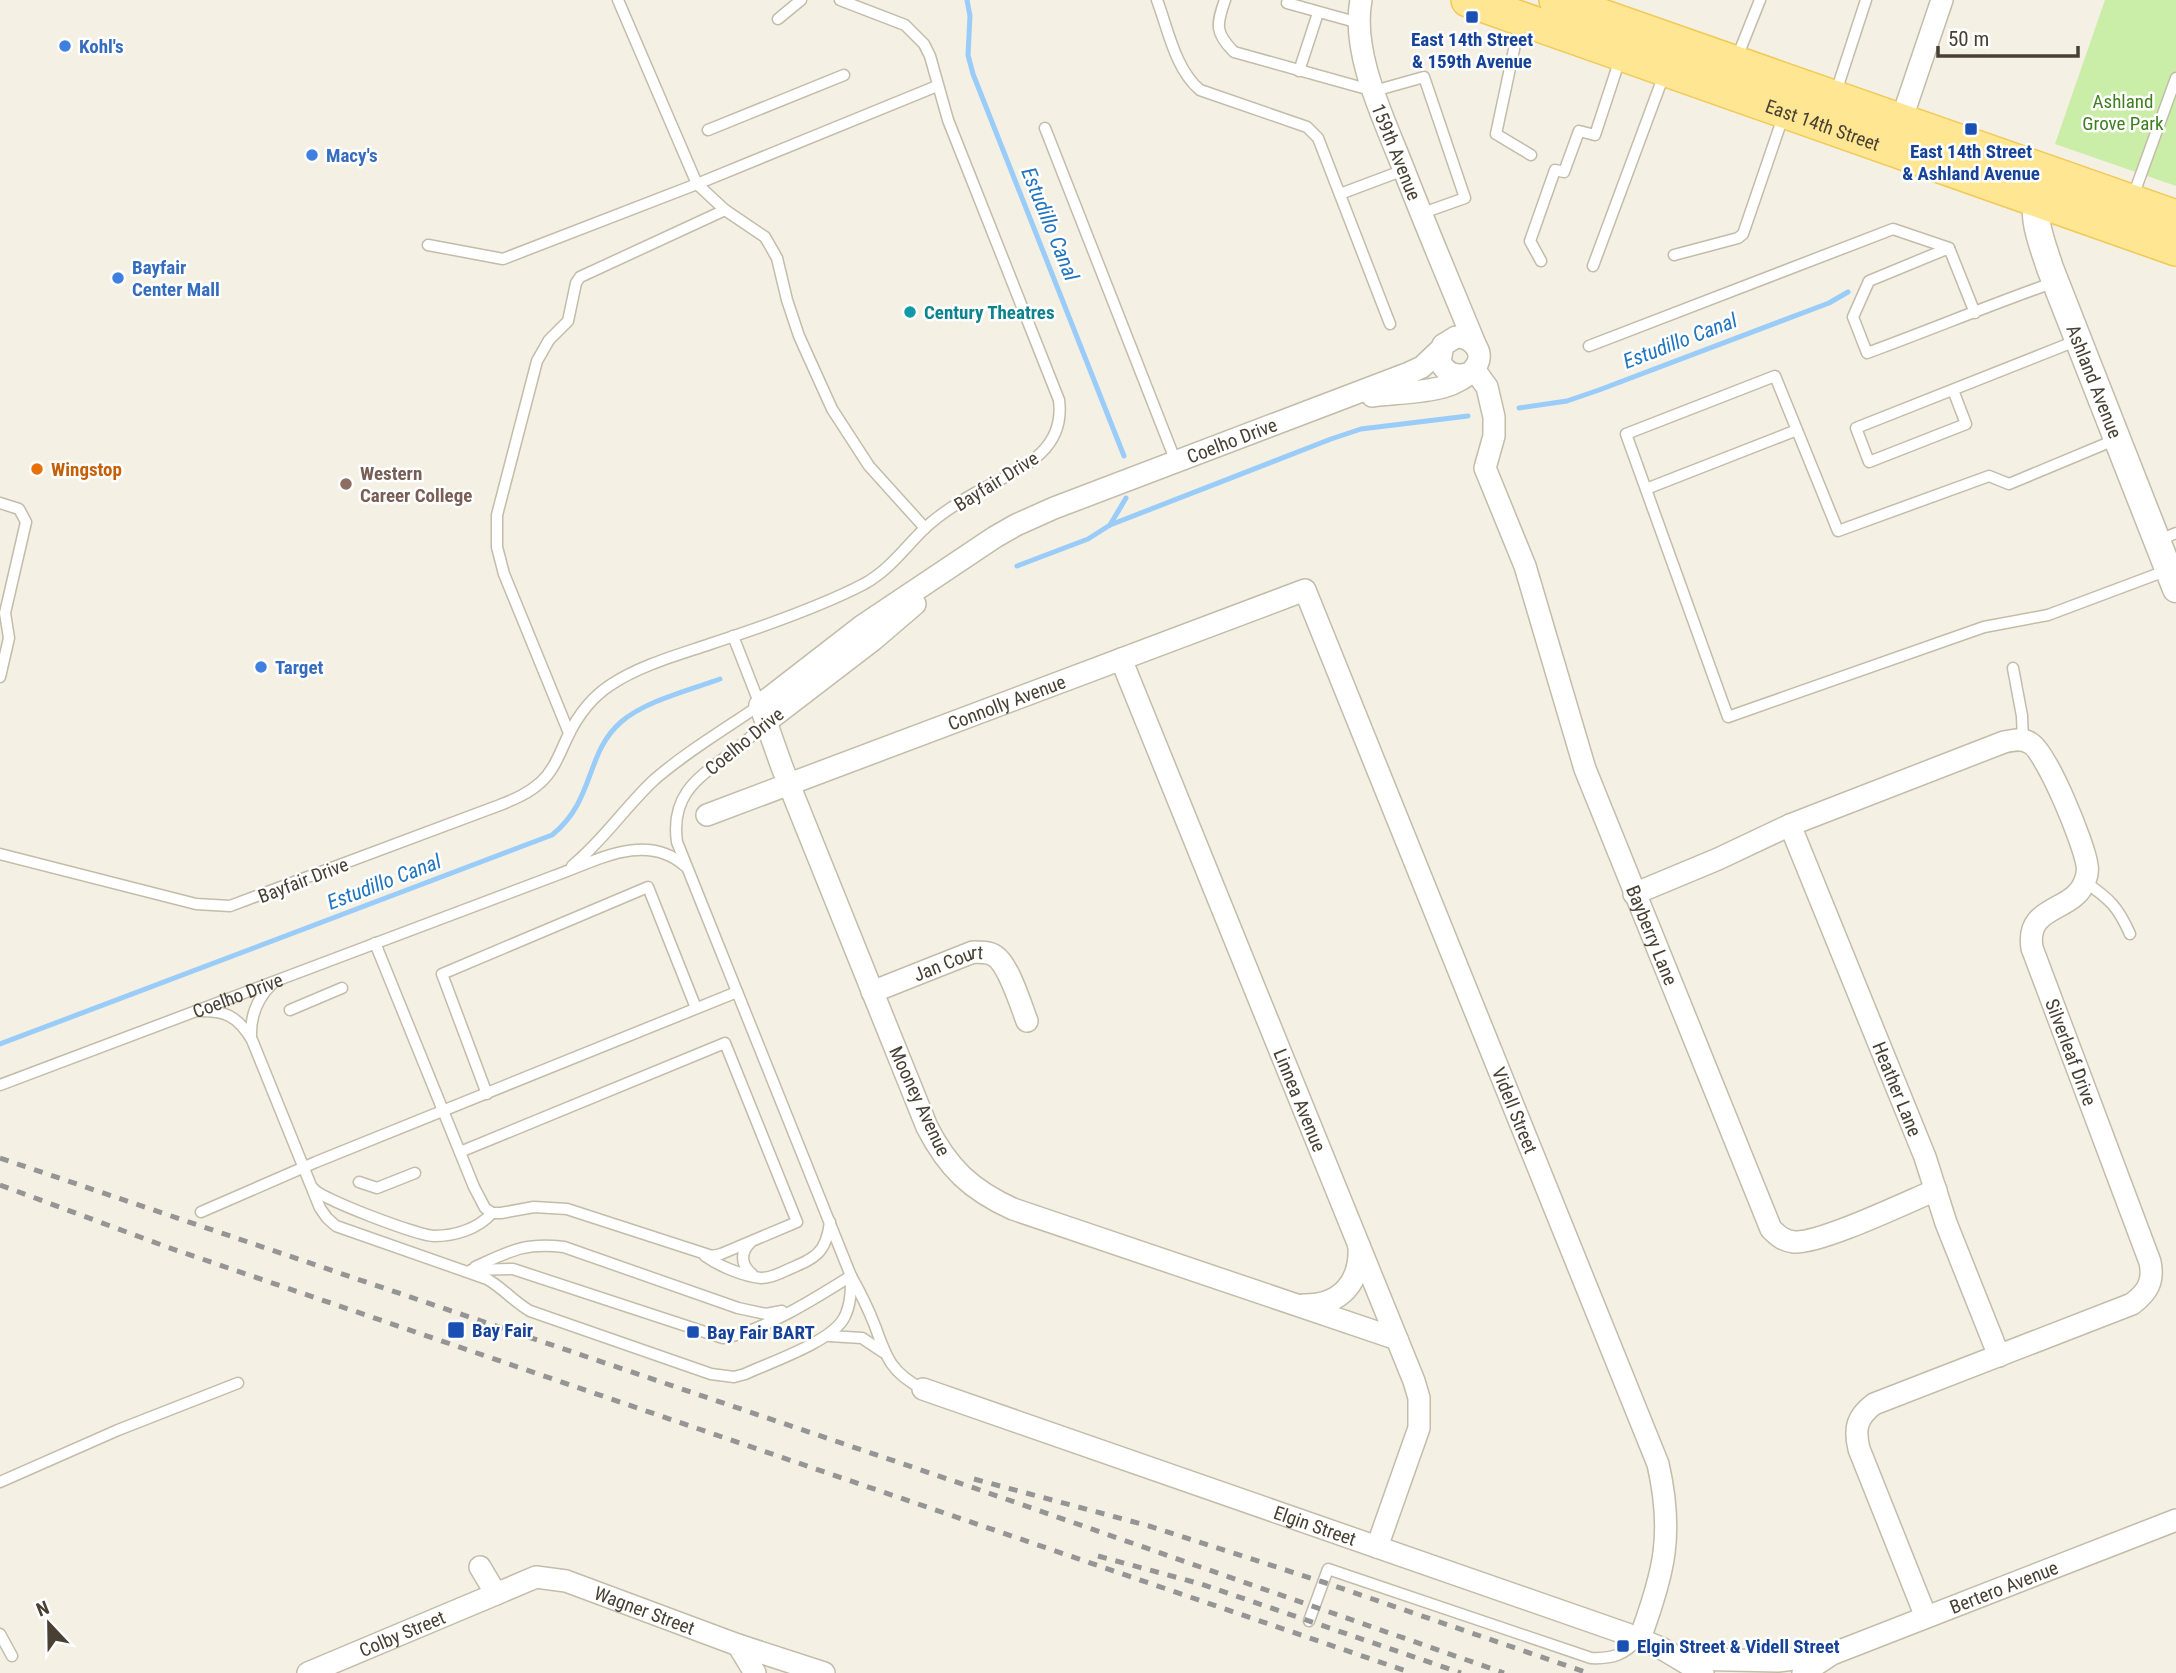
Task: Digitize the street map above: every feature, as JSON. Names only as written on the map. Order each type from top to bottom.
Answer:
[{"type":"main road","name":"East 14th Street","points":[[1468,0],[1785,111],[2039,185],[2131,201],[2176,217]]},
{"type":"main road","name":"East 14th Street","points":[[1556,0],[1610,14],[1735,63],[1901,121],[2176,249]]},
{"type":"street","name":"159th Avenue","points":[[1361,0],[1360,41],[1374,91],[1420,214],[1455,296],[1473,364],[1487,387],[1494,417],[1494,436],[1485,468]]},
{"type":"street","points":[[1901,121],[1942,0]]},
{"type":"street","name":"Ashland Avenue","points":[[2039,185],[2035,221],[2055,282],[2117,439],[2166,537],[2172,580]]},
{"type":"street","points":[[1442,347],[1450,339],[1463,337],[1474,343],[1473,364],[1454,375],[1443,368],[1440,362],[1442,347],[1455,296]]},
{"type":"street","name":"Coelho Drive","points":[[763,713],[873,640],[995,537],[1034,516],[1409,373],[1422,367],[1442,347]]},
{"type":"street","name":"Coelho Drive","points":[[1335,402],[1441,387],[1473,364]]},
{"type":"street","name":"Bayberry Lane","points":[[1485,468],[1525,566],[1585,769],[1771,1229],[1780,1238],[1791,1242],[1816,1240],[1936,1191]]},
{"type":"street","name":"Connolly Avenue","points":[[707,815],[1305,590]]},
{"type":"street","name":"Videll Street","points":[[1305,590],[1658,1464],[1665,1492],[1667,1542],[1657,1592],[1640,1638]]},
{"type":"street","name":"Linnea Avenue","points":[[1121,659],[1419,1398],[1419,1428],[1377,1547]]},
{"type":"street","name":"Mooney Avenue","points":[[763,713],[872,992],[937,1147],[949,1164],[977,1190],[1013,1209],[1397,1339]]},
{"type":"street","points":[[1634,894],[1790,825],[2004,742],[2023,741],[2031,743],[2048,765],[2085,858],[2088,868],[2085,882]]},
{"type":"street","name":"Heather Lane","points":[[1790,825],[1925,1157],[1946,1223],[1999,1356]]},
{"type":"street","name":"Silverleaf Drive","points":[[1926,1617],[1859,1449],[1856,1427],[1858,1419],[1874,1404],[2132,1304],[2149,1287],[2152,1273],[2150,1262],[2032,948],[2031,938],[2038,920],[2076,895],[2085,882]]},
{"type":"street","name":"Jan Court","points":[[872,992],[966,955],[985,952],[996,956],[1004,966],[1027,1021]]},
{"type":"street","points":[[1294,1304],[1323,1303],[1335,1299],[1345,1291],[1357,1269],[1359,1244]]},
{"type":"street","name":"Elgin Street","points":[[923,1390],[1640,1638],[1703,1673]]},
{"type":"street","name":"Bertero Avenue","points":[[1802,1673],[1926,1617],[2176,1520]]},
{"type":"street","points":[[480,1567],[496,1594]]},
{"type":"street","name":"Wagner Street","points":[[496,1594],[536,1577],[566,1581],[738,1645],[760,1664],[824,1673]]},
{"type":"street","name":"Colby Street","points":[[308,1673],[496,1594]]},
{"type":"street","name":"Bertero Avenue","points":[[1681,1659],[1828,1663]]},
{"type":"street","points":[[760,1664],[787,1673]]},
{"type":"lane","points":[[618,0],[696,184],[726,210],[765,237],[777,258],[799,336],[832,409],[869,466],[925,528]]},
{"type":"lane","points":[[778,19],[801,0]]},
{"type":"lane","name":"Bayfair Drive","points":[[0,854],[196,904],[230,906],[522,796],[551,770],[569,733],[590,702],[612,684],[678,654],[733,636],[865,583],[893,565],[925,528],[962,500],[1037,459],[1049,446],[1061,415],[1055,384],[948,120],[930,56],[915,33],[891,18],[839,0]]},
{"type":"lane","points":[[1157,0],[1182,69],[1189,81],[1200,90],[1307,127],[1318,138],[1390,324]]},
{"type":"lane","points":[[1225,0],[1218,20],[1220,38],[1234,52],[1374,91],[1424,77],[1465,198],[1420,214]]},
{"type":"lane","points":[[1288,0],[1287,3],[1359,23]]},
{"type":"lane","points":[[1735,63],[1760,0]]},
{"type":"lane","points":[[1834,97],[1866,0]]},
{"type":"lane","points":[[1299,71],[1318,13]]},
{"type":"lane","points":[[1523,19],[1496,135],[1531,155]]},
{"type":"lane","points":[[1541,261],[1530,242],[1555,170],[1564,172],[1579,131],[1595,135],[1622,53]]},
{"type":"lane","points":[[1593,265],[1666,69]]},
{"type":"lane","points":[[708,130],[844,75]]},
{"type":"lane","points":[[2131,201],[2176,78]]},
{"type":"lane","points":[[428,245],[503,259],[937,86]]},
{"type":"lane","points":[[1674,255],[1738,238],[1743,234],[1785,111]]},
{"type":"lane","points":[[1045,128],[1176,462]]},
{"type":"lane","points":[[1340,194],[1404,170]]},
{"type":"lane","points":[[569,733],[504,574],[497,547],[497,515],[537,361],[549,340],[568,321],[576,283],[580,277],[726,210]]},
{"type":"lane","points":[[1589,346],[1893,229],[1950,248]]},
{"type":"lane","points":[[1950,248],[1869,281],[1853,317],[1867,353],[2055,282]]},
{"type":"lane","points":[[1950,248],[1975,313]]},
{"type":"lane","points":[[1953,390],[1966,424],[1869,462],[1856,428],[2078,340]]},
{"type":"lane","points":[[2117,439],[2009,484],[1989,476],[1838,531],[1775,376],[1626,434],[1728,717],[1984,627],[2048,615],[2172,580]]},
{"type":"lane","points":[[1646,489],[1797,430]]},
{"type":"lane","points":[[0,503],[19,509],[26,522],[5,612],[9,638],[0,677]]},
{"type":"lane","points":[[733,636],[763,713]]},
{"type":"lane","points":[[2013,668],[2022,716],[2023,741]]},
{"type":"lane","name":"Coelho Drive","points":[[687,868],[677,842],[675,827],[681,800],[698,778],[747,741],[763,713]]},
{"type":"lane","name":"Coelho Drive","points":[[554,876],[590,852],[656,779],[763,713]]},
{"type":"lane","name":"Coelho Drive","points":[[0,1085],[554,876],[642,848],[666,854],[687,868]]},
{"type":"lane","points":[[687,868],[883,1352],[900,1374],[923,1390]]},
{"type":"lane","points":[[2085,882],[2104,895],[2121,912],[2130,934]]},
{"type":"lane","points":[[487,1094],[442,974],[648,887],[696,1009]]},
{"type":"lane","points":[[375,943],[480,1202],[492,1213]]},
{"type":"lane","points":[[252,1040],[251,1026],[257,1002],[275,981]]},
{"type":"lane","points":[[289,1010],[342,988]]},
{"type":"lane","points":[[201,1212],[737,992]]},
{"type":"lane","points":[[196,1012],[210,1010],[234,1018],[252,1040],[303,1168],[327,1218],[336,1226],[467,1270],[498,1285],[520,1306],[530,1311],[718,1376],[734,1377],[829,1336],[848,1311],[851,1276]]},
{"type":"lane","points":[[460,1152],[725,1043],[797,1222],[721,1254],[703,1255]]},
{"type":"lane","points":[[359,1182],[377,1188],[415,1173]]},
{"type":"lane","points":[[310,1183],[316,1193],[324,1198],[430,1236],[476,1227],[492,1213],[534,1207],[567,1209],[763,1278],[812,1260],[825,1245],[830,1221]]},
{"type":"lane","points":[[751,1241],[743,1255],[748,1271],[754,1276]]},
{"type":"lane","points":[[467,1270],[509,1251],[538,1243],[564,1247],[738,1308],[766,1314],[792,1310]]},
{"type":"lane","points":[[467,1270],[513,1269],[723,1338],[745,1332],[792,1310],[851,1276]]},
{"type":"lane","points":[[829,1336],[862,1338],[883,1352]]},
{"type":"lane","points":[[0,1482],[118,1430],[238,1383]]},
{"type":"lane","points":[[1309,1621],[1328,1569],[1591,1658],[1610,1659],[1623,1654],[1640,1638]]},
{"type":"lane","points":[[0,1634],[12,1656]]},
{"type":"green space","name":"Ashland Grove Park","points":[[2105,0],[2176,0],[2176,186],[2055,144]]},
{"type":"waterway","name":"Estudillo Canal","points":[[967,0],[970,16],[968,55],[973,74],[1124,456]]},
{"type":"waterway","name":"Estudillo Canal","points":[[1519,408],[1567,401],[1599,390],[1829,303],[1848,292]]},
{"type":"waterway","name":"Estudillo Canal","points":[[1017,566],[1088,539],[1110,525],[1361,429],[1468,416]]},
{"type":"waterway","name":"Estudillo Canal","points":[[1110,525],[1126,498]]},
{"type":"waterway","name":"Estudillo Canal","points":[[0,1044],[552,835],[566,822],[576,807],[601,748],[609,734],[621,722],[655,702],[720,679]]},
{"type":"railway","points":[[0,1158],[980,1490],[1504,1673]]},
{"type":"railway","points":[[0,1185],[167,1247],[1412,1673]]},
{"type":"railway","points":[[974,1479],[1149,1526],[1323,1582],[1588,1673]]},
{"type":"railway","points":[[1098,1556],[1201,1584],[1461,1673]]},
{"type":"place","name":"East 14th Street & 159th Avenue","points":[[1472,17]]},
{"type":"place","name":"Kohl's","points":[[65,46]]},
{"type":"place","name":"East 14th Street & Ashland Avenue","points":[[1971,129]]},
{"type":"place","name":"Macy's","points":[[312,155]]},
{"type":"place","name":"Bayfair Center Mall","points":[[118,278]]},
{"type":"place","name":"Century Theatres","points":[[910,312]]},
{"type":"place","name":"Wingstop","points":[[37,469]]},
{"type":"place","name":"Western Career College","points":[[346,484]]},
{"type":"place","name":"Target","points":[[261,667]]},
{"type":"place","name":"Bay Fair","points":[[456,1330]]},
{"type":"place","name":"Bay Fair BART","points":[[693,1332]]},
{"type":"place","name":"Elgin Street & Videll Street","points":[[1623,1646]]}]
